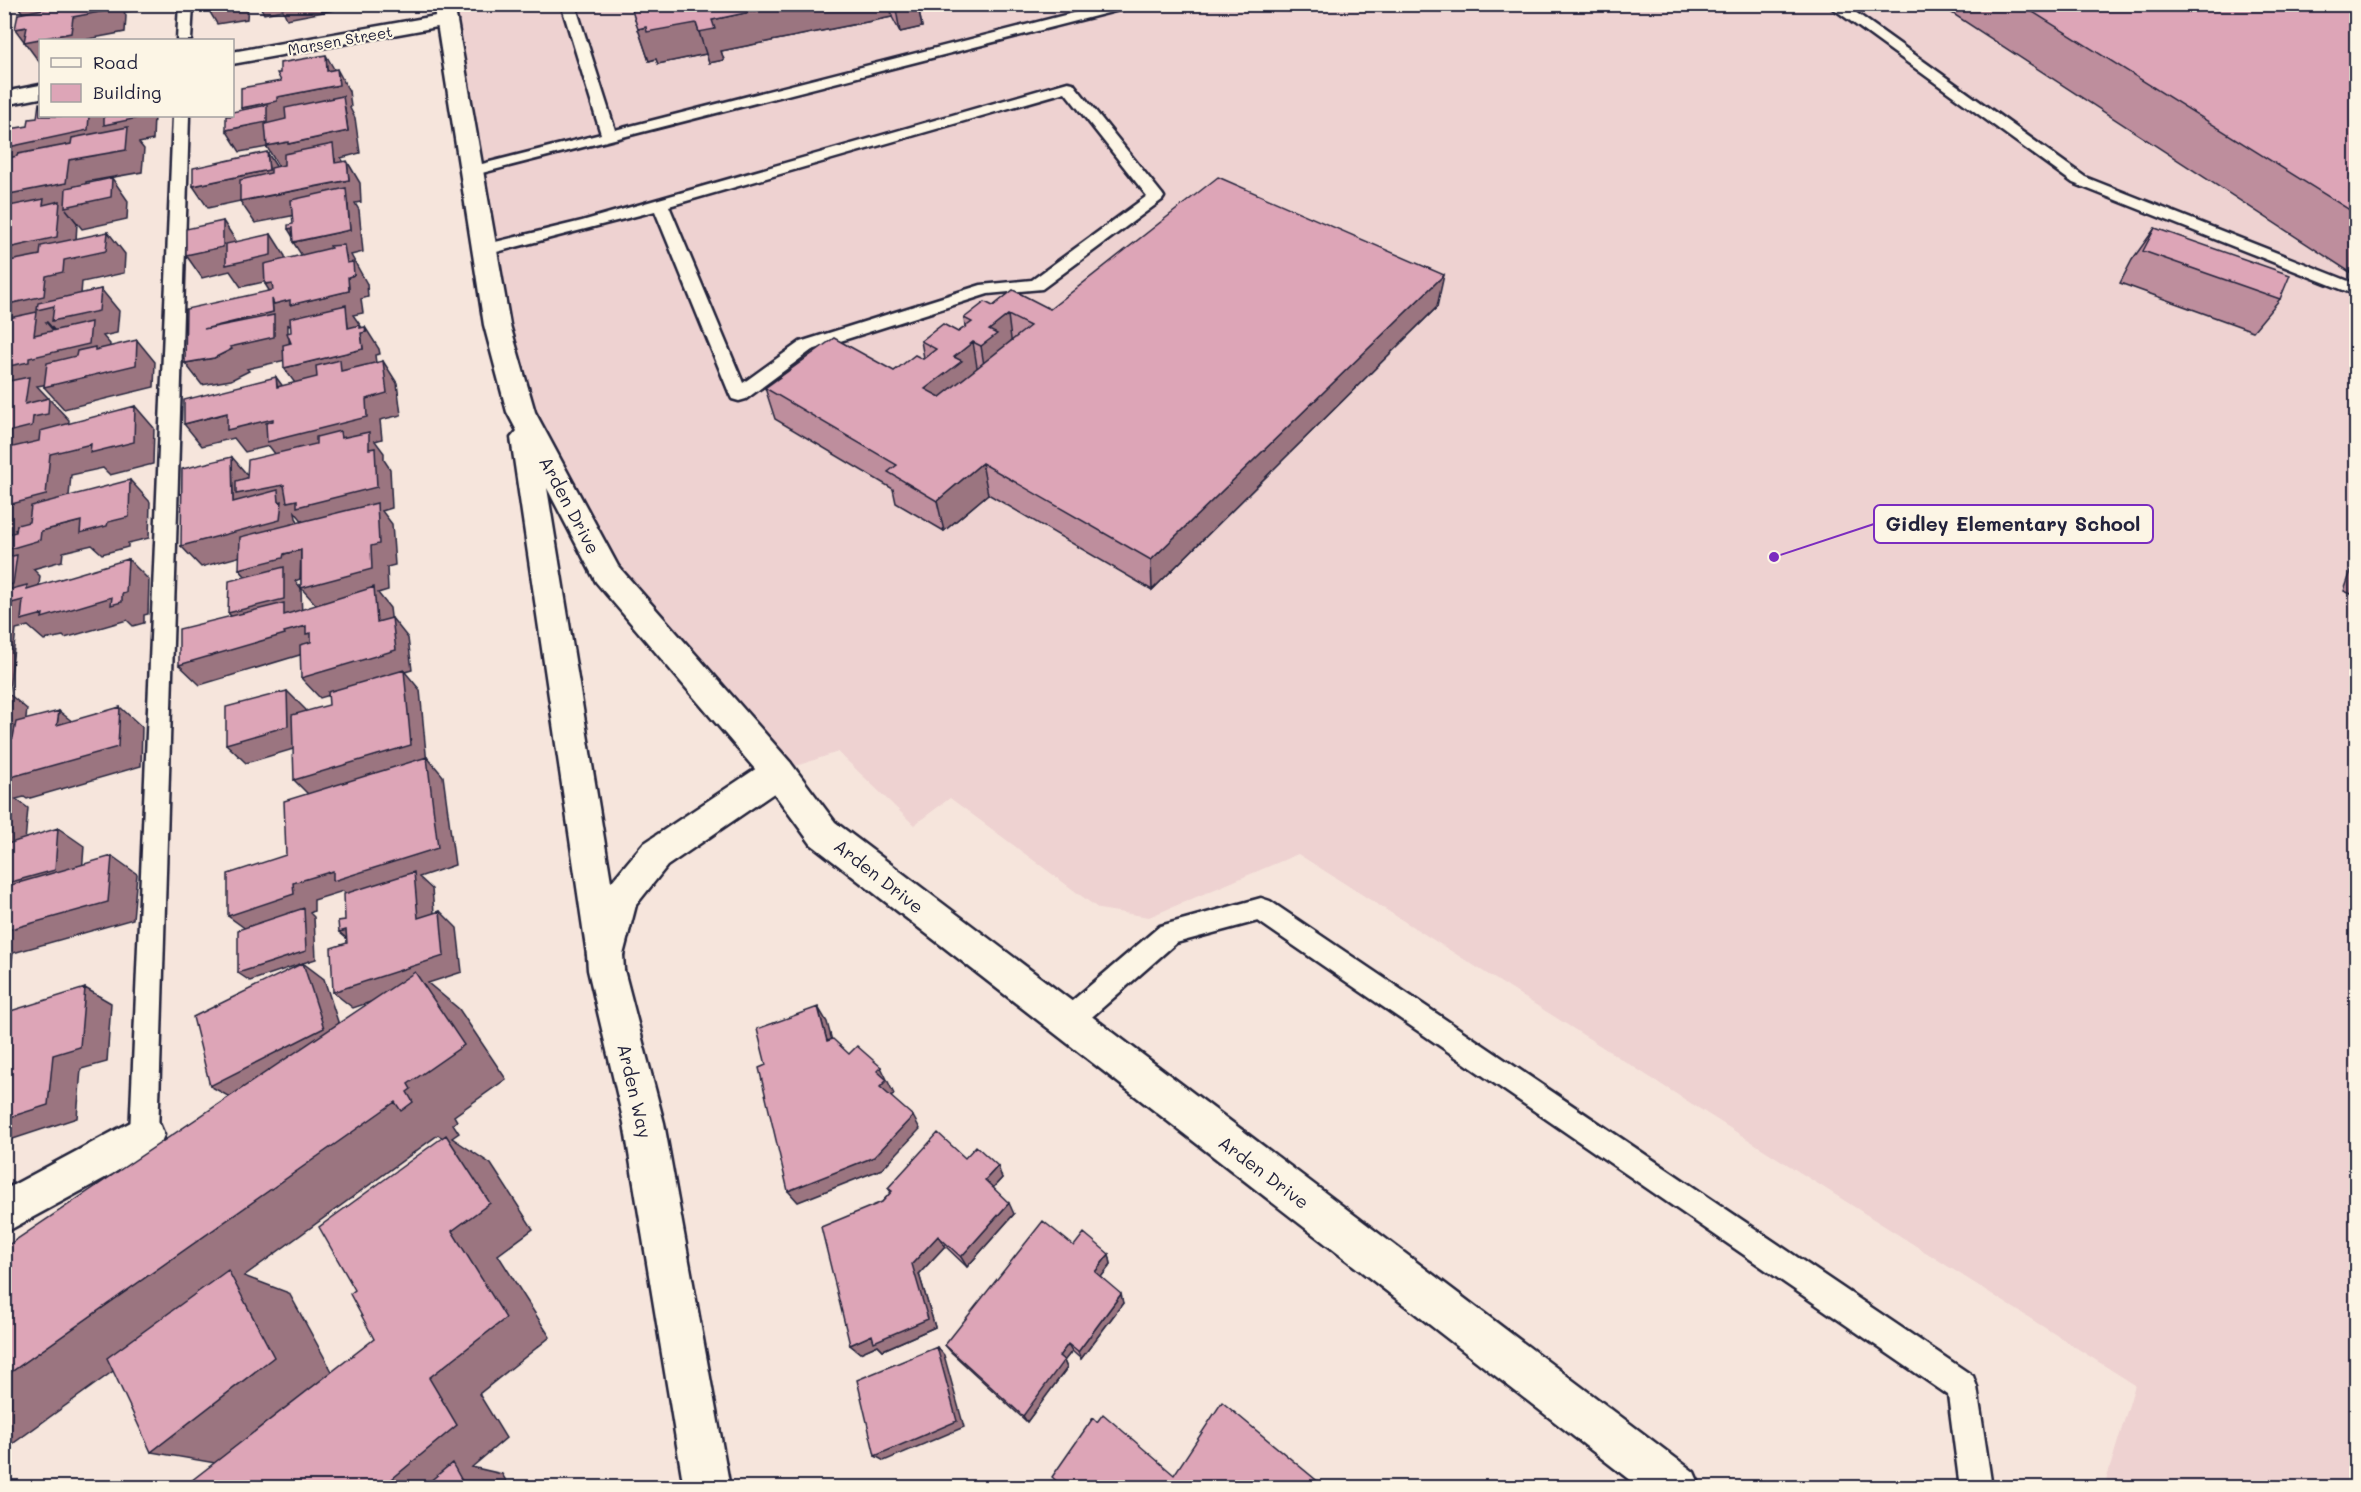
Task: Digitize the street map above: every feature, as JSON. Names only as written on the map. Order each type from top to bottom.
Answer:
[{"type":"street","name":"Marsen Street","points":[[234,58],[446,12]]},
{"type":"street","name":"Arden Drive","points":[[446,12],[497,325],[521,412],[607,574],[778,772],[823,833],[1678,1488]]},
{"type":"street","points":[[4,99],[39,92]]},
{"type":"street","points":[[521,412],[605,955]]},
{"type":"street","name":"Arden Way","points":[[706,1488],[644,1123],[606,970],[605,955],[620,898],[655,855],[778,772]]},
{"type":"street","points":[[4,1213],[144,1135]]},
{"type":"lane","points":[[184,39],[186,4]]},
{"type":"lane","points":[[568,4],[609,136]]},
{"type":"lane","points":[[472,171],[1126,4]]},
{"type":"lane","points":[[1834,4],[2079,180],[2356,290]]},
{"type":"lane","points":[[485,250],[660,204],[1068,87],[1156,197],[1036,285],[987,289],[806,346],[738,395],[660,204]]},
{"type":"lane","points":[[144,1135],[181,117]]},
{"type":"lane","points":[[1068,1022],[1169,934],[1261,909],[1962,1387],[1976,1488]]},
{"type":"shaded area","points":[[444,5],[2356,5],[2356,1487],[2104,1487],[2135,1385],[1298,854],[1149,917],[1099,909],[950,798],[914,825],[838,752],[778,772],[607,574],[521,412]]},
{"type":"building","points":[[20,4],[37,4],[19,8]]},
{"type":"building","points":[[70,4],[111,4],[111,10],[73,17],[71,33],[24,42],[27,27],[15,29],[18,14]]},
{"type":"building","points":[[630,4],[788,4],[712,20],[715,29],[699,32],[696,23],[647,32],[646,27],[638,29]]},
{"type":"building","points":[[2020,4],[2356,4],[2356,214]]},
{"type":"building","points":[[326,55],[327,71],[337,69],[339,85],[277,97],[277,101],[241,108],[241,88],[281,81],[277,73],[280,73],[280,63]]},
{"type":"building","points":[[343,96],[348,131],[288,144],[288,142],[267,146],[265,124],[286,119],[285,108]]},
{"type":"building","points":[[39,103],[39,117],[89,117],[88,130],[4,148],[4,130],[28,126],[29,119],[37,118]]},
{"type":"building","points":[[267,105],[267,122],[226,130],[226,117],[234,117],[234,112]]},
{"type":"building","points":[[104,117],[138,117],[138,118],[104,125]]},
{"type":"building","points":[[128,127],[126,150],[69,160],[66,183],[4,195],[4,159],[18,154],[71,144],[72,138]]},
{"type":"building","points":[[333,144],[335,163],[347,161],[349,180],[240,201],[240,180],[271,173],[271,168],[284,165],[284,154]]},
{"type":"building","points":[[267,152],[269,170],[193,186],[193,168]]},
{"type":"building","points":[[1218,177],[1444,275],[1151,560],[982,463],[937,501],[888,472],[897,465],[765,388],[834,338],[894,371],[915,355],[923,359],[936,349],[921,341],[943,324],[958,332],[972,322],[964,318],[985,302],[993,306],[1013,290],[1050,309]],"holes":[[[1008,315],[1030,326],[940,397],[925,389],[962,361],[954,357],[973,342],[981,346],[997,334],[989,330]]]},
{"type":"building","points":[[112,178],[111,197],[65,207],[66,188]]},
{"type":"building","points":[[346,188],[350,230],[293,242],[292,228],[288,229],[288,225],[293,224],[291,200]]},
{"type":"building","points":[[44,199],[43,205],[60,201],[57,237],[4,249],[4,207]]},
{"type":"building","points":[[223,221],[223,247],[186,255],[186,229]]},
{"type":"building","points":[[2155,228],[2290,275],[2280,299],[2143,251]]},
{"type":"building","points":[[108,232],[106,251],[64,260],[63,272],[46,276],[44,296],[4,305],[4,262],[40,255],[41,246]]},
{"type":"building","points":[[271,234],[271,255],[226,265],[226,244]]},
{"type":"building","points":[[344,245],[347,263],[353,262],[354,275],[348,277],[349,291],[290,305],[290,300],[274,304],[272,299],[273,312],[204,329],[274,315],[274,337],[230,347],[232,349],[214,358],[185,363],[186,309],[273,290],[272,283],[265,284],[264,264],[331,248],[330,246]]},
{"type":"building","points":[[101,289],[99,311],[52,321],[54,306],[37,310],[38,303]]},
{"type":"building","points":[[346,305],[348,328],[360,325],[360,328],[365,327],[366,332],[361,333],[363,349],[284,368],[283,345],[291,343],[287,333],[291,332],[290,318]]},
{"type":"building","points":[[37,312],[34,335],[91,322],[89,344],[29,358],[29,362],[4,367],[4,319]]},
{"type":"building","points":[[137,340],[136,365],[44,387],[47,363],[76,356],[77,351],[95,347],[95,350]]},
{"type":"building","points":[[340,360],[341,371],[383,361],[387,393],[366,399],[367,417],[267,442],[266,423],[273,419],[227,430],[227,413],[184,424],[184,400],[276,377],[277,387],[317,377],[316,366]]},
{"type":"building","points":[[29,377],[25,404],[49,398],[48,414],[33,417],[32,426],[4,433],[4,382]]},
{"type":"building","points":[[135,406],[134,442],[90,453],[91,444],[50,454],[46,495],[4,506],[4,449],[39,441],[40,431]]},
{"type":"building","points":[[340,431],[341,438],[369,432],[369,449],[375,448],[377,487],[297,507],[297,500],[287,502],[284,485],[236,494],[236,481],[247,478],[248,460],[316,444],[316,437]]},
{"type":"building","points":[[232,457],[233,502],[278,490],[279,502],[282,501],[280,520],[181,546],[182,469]]},
{"type":"building","points":[[130,480],[129,517],[80,533],[81,521],[41,531],[40,540],[9,549],[8,557],[17,555],[13,584],[4,586],[4,526],[9,525],[8,534],[16,532],[17,525],[29,522],[31,506]]},
{"type":"building","points":[[377,503],[379,544],[371,546],[372,569],[301,588],[301,550],[284,554],[283,558],[239,569],[240,537]]},
{"type":"building","points":[[128,559],[126,593],[122,594],[122,602],[111,605],[112,597],[42,618],[43,614],[21,620],[23,600],[4,605],[4,591],[27,585],[27,589]]},
{"type":"building","points":[[284,567],[284,599],[228,613],[229,581]]},
{"type":"building","points":[[374,587],[377,622],[392,618],[396,650],[301,678],[300,645],[311,642],[311,633],[306,634],[306,626],[179,665],[179,629],[284,603],[284,615]]},
{"type":"building","points":[[404,670],[411,745],[294,780],[292,715],[329,705],[328,692]]},
{"type":"building","points":[[287,691],[288,726],[226,744],[226,707]]},
{"type":"building","points":[[120,707],[118,747],[4,779],[5,740],[13,738],[16,722],[59,711],[57,725]]},
{"type":"building","points":[[427,757],[438,848],[333,881],[333,871],[293,883],[294,894],[228,916],[228,874],[286,855],[284,801]]},
{"type":"building","points":[[58,828],[55,870],[4,884],[4,845]]},
{"type":"building","points":[[112,856],[108,902],[4,931],[4,887]]},
{"type":"building","points":[[414,872],[418,918],[440,911],[444,956],[333,992],[331,948],[347,943],[346,930],[339,932],[338,921],[345,920],[344,894]]},
{"type":"building","points":[[304,908],[306,951],[238,973],[238,930]]},
{"type":"building","points":[[303,963],[324,1028],[210,1086],[193,1017]]},
{"type":"building","points":[[415,972],[464,1045],[408,1084],[411,1089],[407,1092],[413,1102],[401,1111],[395,1102],[4,1377],[4,1248]]},
{"type":"building","points":[[85,988],[80,1047],[53,1055],[48,1105],[4,1119],[4,1013]]},
{"type":"building","points":[[818,1007],[827,1041],[833,1039],[849,1054],[857,1046],[881,1067],[877,1071],[887,1080],[880,1087],[913,1116],[874,1157],[788,1191],[759,1068],[766,1065],[757,1029]]},
{"type":"building","points":[[938,1133],[965,1158],[976,1146],[998,1166],[985,1180],[1009,1203],[961,1257],[938,1236],[912,1264],[928,1319],[874,1342],[872,1335],[850,1345],[821,1227],[882,1202],[892,1191],[888,1188]]},
{"type":"building","points":[[446,1135],[490,1203],[452,1231],[506,1318],[429,1378],[457,1425],[381,1488],[182,1488],[374,1339],[350,1294],[355,1290],[319,1227]]},
{"type":"building","points":[[1043,1221],[1074,1246],[1084,1233],[1109,1254],[1095,1272],[1121,1294],[1078,1352],[1068,1344],[1059,1356],[1064,1360],[1023,1416],[945,1345]]},
{"type":"building","points":[[228,1270],[274,1357],[151,1452],[107,1358]]},
{"type":"building","points":[[937,1347],[957,1421],[875,1456],[857,1380]]},
{"type":"building","points":[[1222,1402],[1321,1484],[1319,1488],[1064,1488],[1052,1477],[1093,1418],[1097,1422],[1103,1414],[1174,1475]]},
{"type":"building","points":[[452,1463],[466,1488],[422,1488]]},
{"type":"place","name":"Gidley Elementary School","points":[[1774,557]]}]
